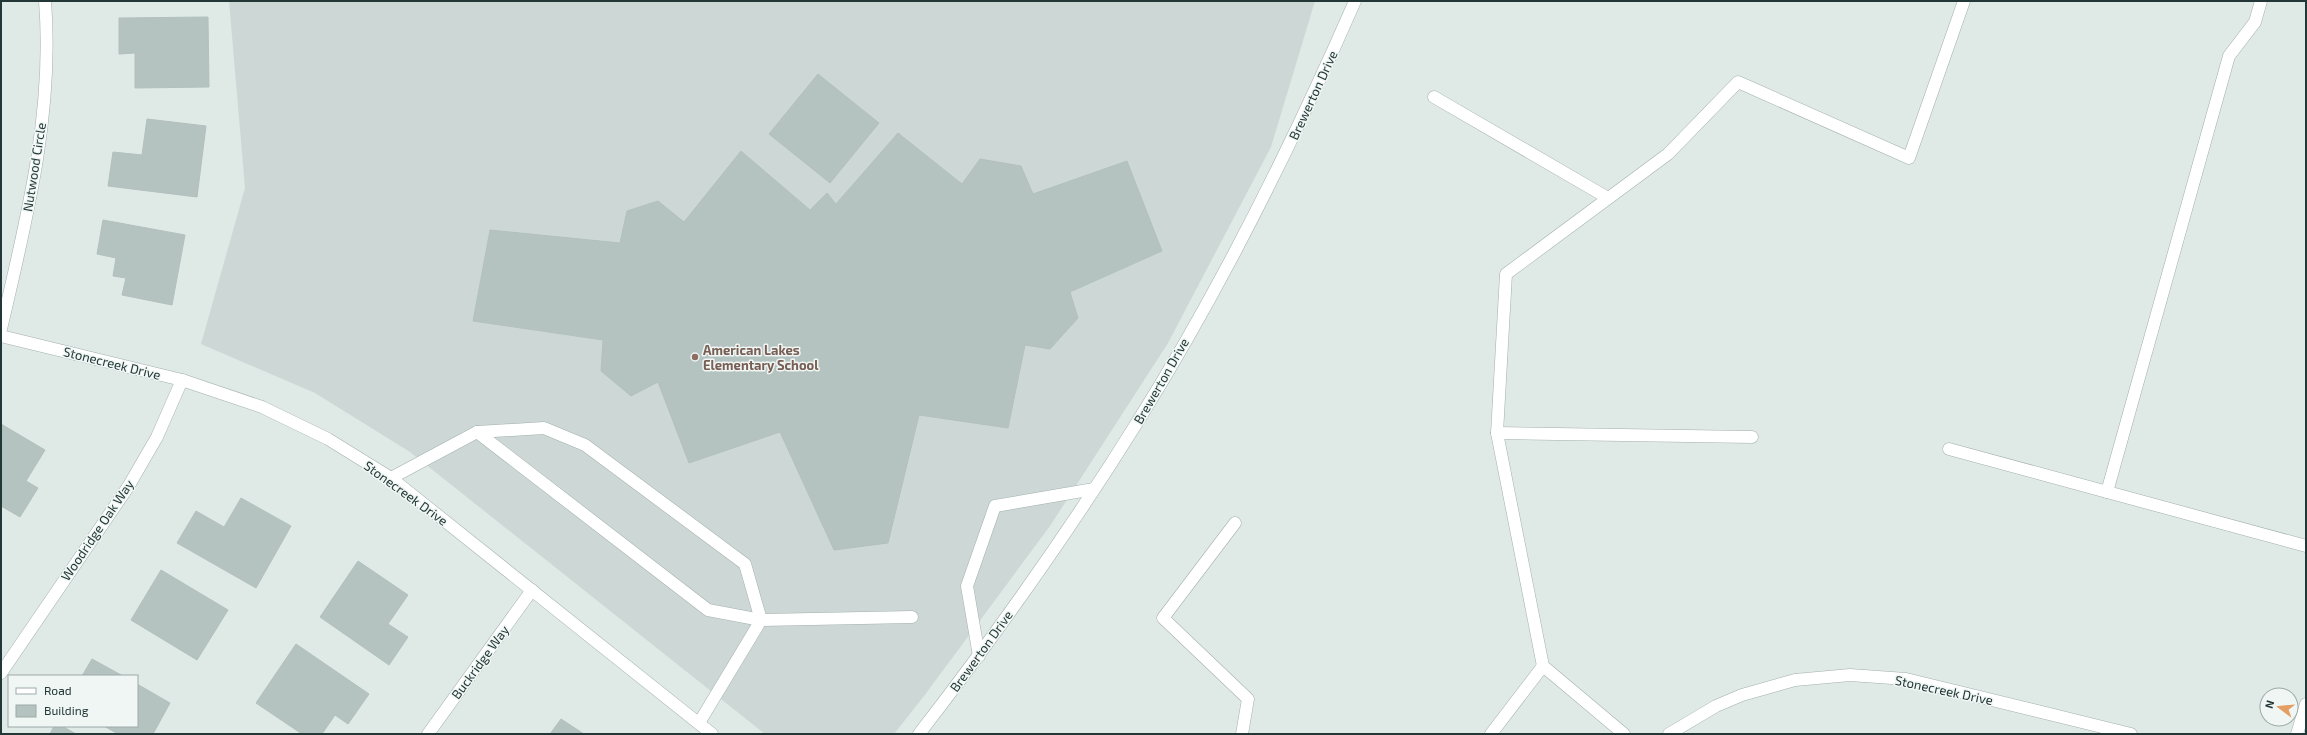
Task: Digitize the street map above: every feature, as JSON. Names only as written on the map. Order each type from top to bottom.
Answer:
[{"type":"street","name":"Nutwood Circle","points":[[1,330],[35,180],[45,93],[45,1]]},
{"type":"street","name":"Brewerton Drive","points":[[919,734],[979,656],[1045,563],[1139,420],[1225,271],[1303,119],[1355,1]]},
{"type":"street","points":[[1624,734],[1544,666],[1497,433],[1506,274],[1668,154],[1738,82],[1909,158],[1964,1]]},
{"type":"street","points":[[2107,492],[2229,56],[2255,22],[2261,1]]},
{"type":"street","points":[[1434,97],[1608,198]]},
{"type":"street","name":"Stonecreek Drive","points":[[1,336],[182,380],[262,407],[328,439],[391,478],[712,734]]},
{"type":"street","name":"Woodridge Oak Way","points":[[1,673],[128,487],[157,437],[182,380]]},
{"type":"street","points":[[391,478],[477,432],[544,428],[585,445],[745,564],[761,620],[699,723]]},
{"type":"street","points":[[477,432],[708,610],[761,620],[912,617]]},
{"type":"street","points":[[1497,433],[1752,437]]},
{"type":"street","points":[[1950,449],[2306,546]]},
{"type":"street","points":[[979,656],[966,586],[995,506],[1094,489]]},
{"type":"street","points":[[1235,522],[1163,618],[1248,699],[1242,734]]},
{"type":"street","name":"Buckridge Way","points":[[428,734],[532,590]]},
{"type":"street","points":[[1491,734],[1544,666]]},
{"type":"street","name":"Stonecreek Drive","points":[[1669,734],[1716,706],[1742,695],[1795,680],[1850,675],[1906,679],[2131,734]]},
{"type":"street","points":[[2298,734],[2306,704]]},
{"type":"shaded area","name":"American Lakes Elementary School","points":[[229,1],[1315,1],[1271,147],[1168,343],[1050,526],[924,696],[894,734],[765,734],[410,452],[315,393],[201,344],[245,188]]},
{"type":"building","points":[[208,17],[209,87],[135,88],[135,53],[119,54],[119,18]]},
{"type":"building","points":[[818,74],[879,123],[830,183],[769,134]]},
{"type":"building","points":[[147,119],[206,126],[197,197],[108,186],[113,152],[142,155]]},
{"type":"building","points":[[898,133],[962,184],[980,159],[1021,166],[1033,194],[1127,161],[1162,251],[1070,292],[1078,318],[1050,349],[1025,345],[1008,428],[919,415],[888,543],[834,550],[780,432],[689,463],[658,382],[631,396],[601,371],[603,340],[473,321],[490,230],[620,243],[627,211],[658,201],[684,222],[741,151],[810,210],[827,193],[836,204]]},
{"type":"building","points":[[103,220],[185,235],[172,305],[122,295],[126,278],[113,276],[116,258],[97,254]]},
{"type":"building","points":[[1,424],[45,450],[26,481],[38,488],[20,517],[1,506]]},
{"type":"building","points":[[241,498],[291,526],[256,588],[177,543],[196,511],[224,527]]},
{"type":"building","points":[[358,561],[408,595],[388,624],[408,637],[389,665],[320,617]]},
{"type":"building","points":[[161,570],[228,610],[197,660],[131,620]]},
{"type":"building","points":[[296,644],[369,694],[348,724],[335,715],[322,734],[302,734],[256,703]]},
{"type":"building","points":[[92,659],[121,675],[83,675]]},
{"type":"building","points":[[138,685],[170,703],[153,734],[118,734],[106,727],[138,727]]},
{"type":"building","points":[[561,719],[584,734],[550,734]]},
{"type":"building","points":[[54,727],[64,727],[76,734],[50,734]]},
{"type":"place","name":"American Lakes Elementary School","points":[[695,357]]}]
